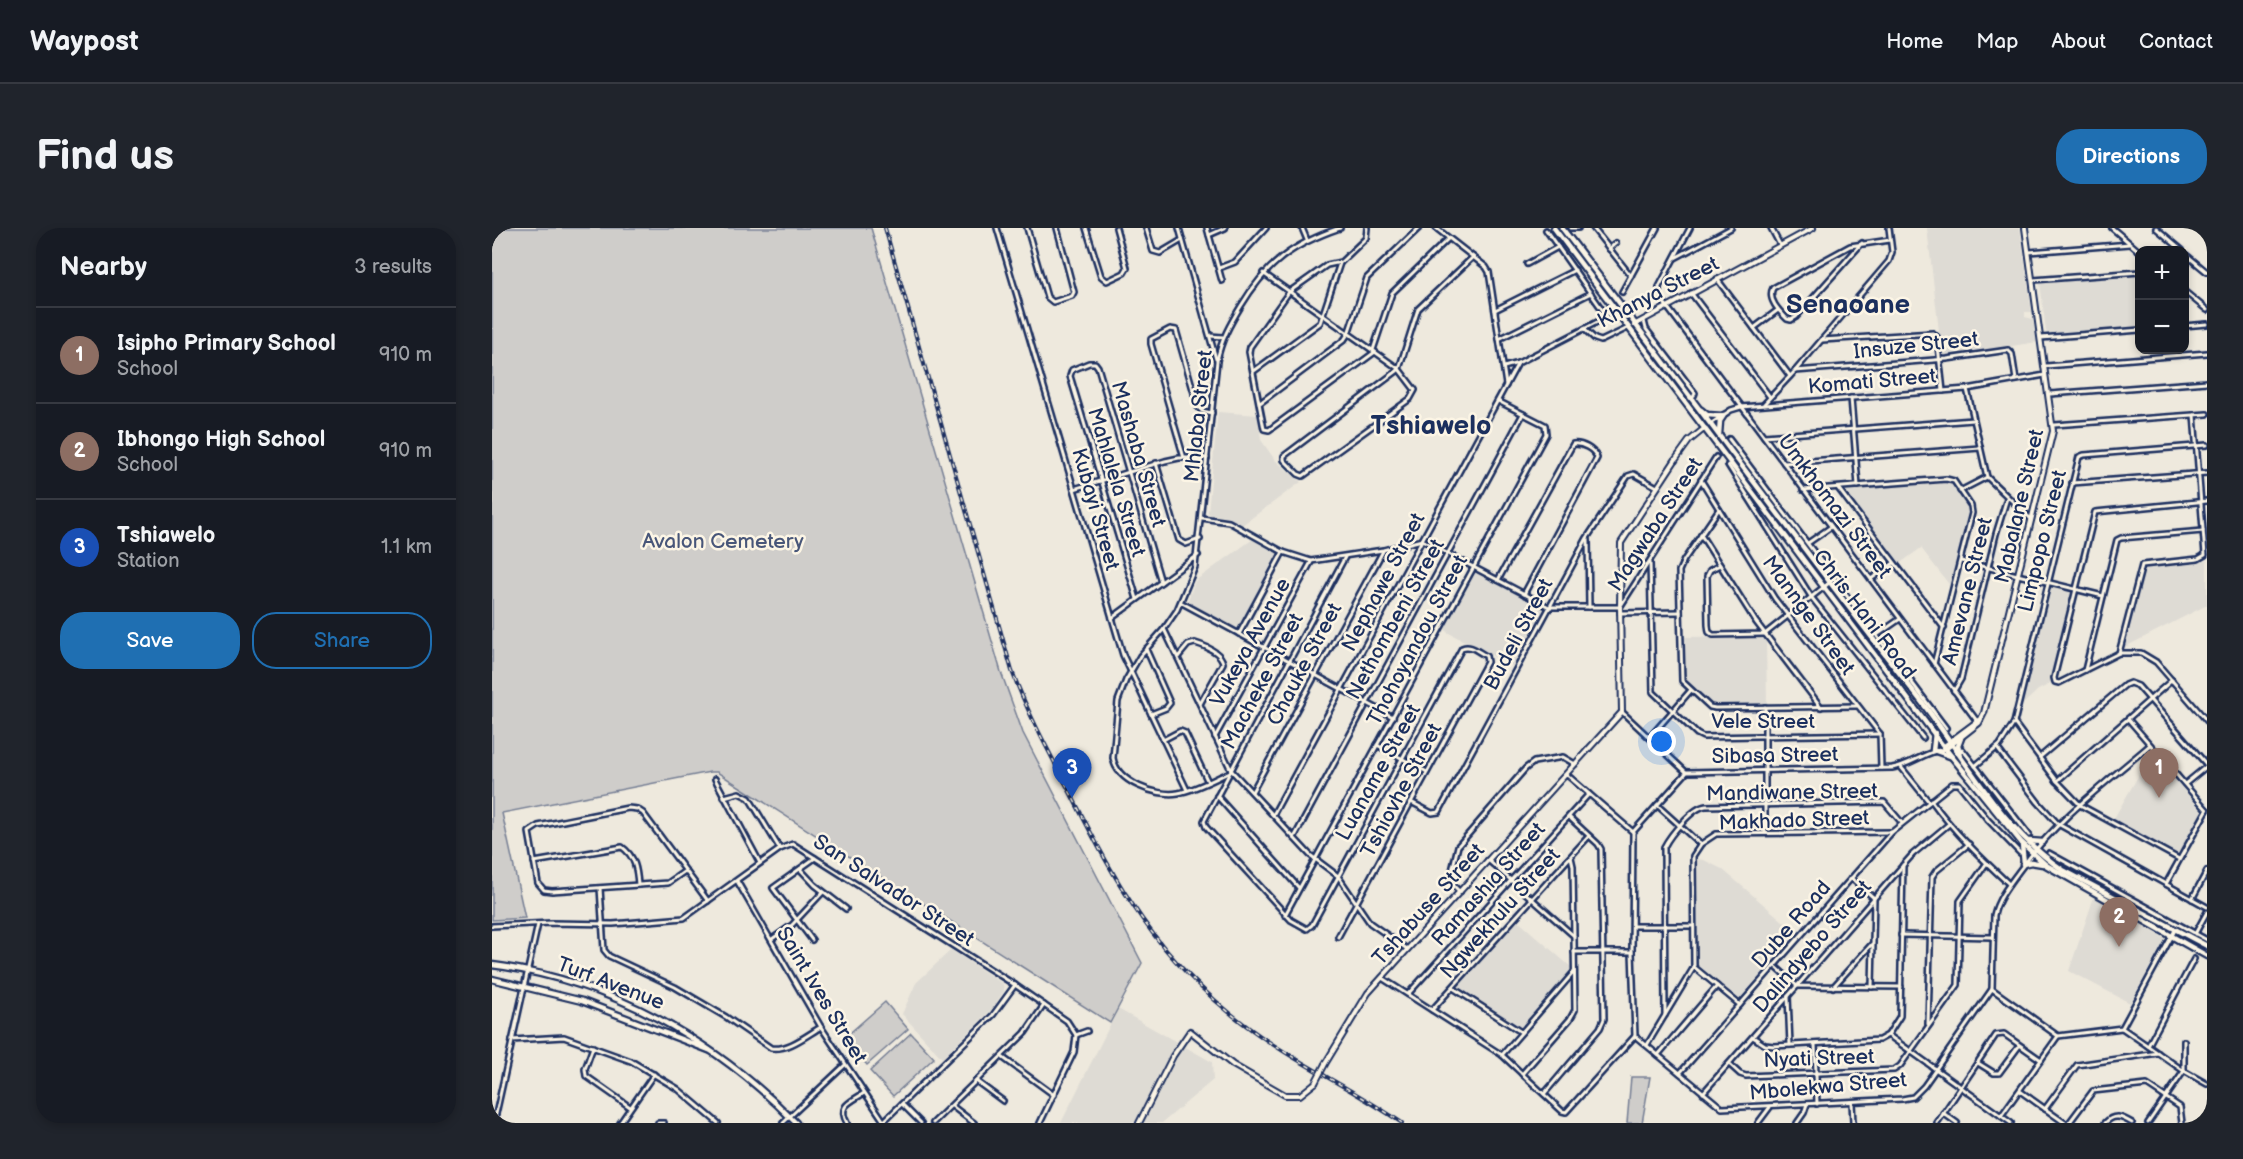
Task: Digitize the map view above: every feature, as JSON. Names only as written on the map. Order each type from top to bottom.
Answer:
[{"type":"main road","name":"Chris Hani Road","points":[[1554,228],[1628,328],[1707,426],[1824,587],[1935,733],[1940,749],[1953,757],[2025,839]]},
{"type":"main road","name":"Chris Hani Road","points":[[1562,228],[1693,402],[1707,426],[1719,437],[1965,762],[2046,865],[2207,956]]},
{"type":"main road","points":[[1693,402],[1707,415],[1723,415],[1718,426],[1719,437]]},
{"type":"main road","points":[[1940,726],[1949,734],[1959,737],[1958,746],[1965,762]]},
{"type":"main road","points":[[1935,733],[1940,749],[1953,757]]},
{"type":"main road","points":[[2044,857],[2042,842],[2025,839],[2024,864],[2035,862],[2046,865]]},
{"type":"main road","name":"Chris Hani Road","points":[[2034,851],[2063,870],[2207,946]]},
{"type":"main road","name":"Turf Avenue","points":[[492,965],[528,970],[584,987],[620,1000],[683,1032],[744,1075],[796,1123]]},
{"type":"main road","name":"Turf Avenue","points":[[492,979],[525,985],[599,1007],[711,1051]]},
{"type":"street","name":"Kubayi Street","points":[[997,228],[1112,618],[1130,671],[1187,790]]},
{"type":"street","points":[[1027,228],[1048,299],[1055,302],[1072,296],[1074,287],[1057,228]]},
{"type":"street","points":[[1086,228],[1102,279],[1109,281],[1127,271],[1116,228]]},
{"type":"street","points":[[1146,228],[1153,251],[1156,253],[1182,240]]},
{"type":"street","points":[[1179,228],[1217,361]]},
{"type":"street","points":[[1207,228],[1222,281]]},
{"type":"street","points":[[1209,235],[1225,228]]},
{"type":"street","points":[[1219,268],[1234,262],[1266,228]]},
{"type":"street","points":[[1302,228],[1307,240]]},
{"type":"street","name":"Mhlaba Street","points":[[1230,771],[1208,782],[1172,794],[1147,789],[1125,778],[1115,767],[1113,754],[1118,701],[1130,671],[1182,603],[1192,578],[1200,540],[1217,361],[1223,338],[1246,296],[1263,273],[1285,254],[1307,240],[1340,228]]},
{"type":"street","points":[[1254,371],[1320,323],[1341,262],[1366,238],[1367,228]]},
{"type":"street","points":[[1259,403],[1344,340],[1367,278],[1419,228]]},
{"type":"street","points":[[1436,228],[1489,272],[1506,387]]},
{"type":"street","points":[[1571,228],[1578,228]]},
{"type":"street","points":[[1593,228],[1630,276]]},
{"type":"street","points":[[1622,292],[1657,228]]},
{"type":"street","points":[[1666,307],[1659,296],[1658,289],[1690,228]]},
{"type":"street","points":[[1719,234],[1722,228]]},
{"type":"street","points":[[1673,259],[1731,228]]},
{"type":"street","points":[[1771,228],[1780,245]]},
{"type":"street","name":"Khanya Street","points":[[1584,329],[1595,339],[1601,341],[1813,228]]},
{"type":"street","points":[[1764,404],[1889,261],[1892,255],[1889,228]]},
{"type":"street","name":"Mabalane Street","points":[[1940,749],[1959,737],[1982,717],[2054,425],[2025,228]]},
{"type":"street","points":[[2112,228],[2135,248]]},
{"type":"street","points":[[2156,228],[2176,246]]},
{"type":"street","points":[[2200,228],[2207,234]]},
{"type":"street","points":[[1504,367],[1518,363],[1605,318],[1605,312],[1546,230]]},
{"type":"street","points":[[1341,262],[1327,265],[1288,292],[1250,347],[1263,427],[1269,430],[1374,351],[1392,293],[1448,239]]},
{"type":"street","points":[[1862,243],[1796,317],[1791,320],[1787,319],[1778,310],[1770,294],[1773,288],[1850,246],[1862,243],[1890,240]]},
{"type":"street","points":[[1609,249],[1616,243]]},
{"type":"street","points":[[2029,252],[2130,244]]},
{"type":"street","points":[[1527,264],[1558,247]]},
{"type":"street","points":[[1263,273],[1323,318],[1399,369],[1415,390],[1413,397],[1306,475],[1298,474],[1285,463],[1284,456],[1399,369],[1418,309],[1473,257]]},
{"type":"street","points":[[2189,257],[2207,272]]},
{"type":"street","points":[[1495,310],[1575,270]]},
{"type":"street","points":[[2033,280],[2135,272]]},
{"type":"street","points":[[1717,279],[1790,376]]},
{"type":"street","points":[[1499,339],[1591,293]]},
{"type":"street","points":[[1691,293],[1770,397]]},
{"type":"street","points":[[2189,295],[2207,310]]},
{"type":"street","name":"Umkhomazi Street","points":[[1666,307],[1978,722]]},
{"type":"street","points":[[1754,328],[1778,310]]},
{"type":"street","points":[[1644,319],[1646,329],[1695,393],[1693,402]]},
{"type":"street","points":[[2189,326],[2207,324]]},
{"type":"street","points":[[1184,458],[1151,339],[1173,328],[1177,333],[1198,406],[1202,411],[1212,412]]},
{"type":"street","points":[[2041,338],[2135,330]]},
{"type":"street","points":[[1822,340],[1931,332],[1937,337],[1943,391]]},
{"type":"street","points":[[1210,336],[1223,338]]},
{"type":"street","name":"Insuze Street","points":[[1795,371],[1939,360],[2008,350],[2012,354],[2016,380]]},
{"type":"street","points":[[2046,366],[2207,353]]},
{"type":"street","name":"Mashaba Street","points":[[1070,373],[1073,369],[1089,363],[1097,365],[1161,582]]},
{"type":"street","name":"Nephawe Street","points":[[1273,815],[1518,363]]},
{"type":"street","name":"Mahlalela Street","points":[[1070,373],[1137,599]]},
{"type":"street","name":"Komati Street","points":[[1707,426],[1741,407],[1967,389],[2047,374]]},
{"type":"street","points":[[2050,394],[2207,382]]},
{"type":"street","points":[[1967,389],[1987,477],[2032,520]]},
{"type":"street","points":[[1851,398],[1858,486]]},
{"type":"street","name":"Thohoyandou Street","points":[[1285,915],[1546,432],[1545,425],[1498,400]]},
{"type":"street","name":"Nethombeni Street","points":[[1294,838],[1523,414]]},
{"type":"street","points":[[2054,425],[2207,414]]},
{"type":"street","points":[[2119,653],[2141,567],[2145,564],[2202,558],[2205,555],[2194,415]]},
{"type":"street","points":[[1764,436],[1973,420]]},
{"type":"street","points":[[1687,772],[1622,712],[1621,543],[1689,441],[1707,426]]},
{"type":"street","points":[[1729,439],[1946,728]]},
{"type":"street","points":[[1498,580],[1573,444],[1580,444],[1593,451],[1597,458],[1524,594]]},
{"type":"street","name":"Limpopo Street","points":[[2014,723],[2078,459],[2083,455],[2207,444]]},
{"type":"street","points":[[1784,463],[1980,448]]},
{"type":"street","name":"Magwaba Street","points":[[1620,607],[1716,457]]},
{"type":"street","points":[[1074,489],[1156,464],[1184,458],[1207,458]]},
{"type":"street","points":[[1156,464],[1179,540],[1186,544],[1200,540]]},
{"type":"street","name":"Chris Hani Road","points":[[1728,465],[1812,598],[1923,738]]},
{"type":"street","points":[[2072,483],[2207,473]]},
{"type":"street","name":"Budeli Street","points":[[1411,802],[1434,814],[1439,812],[1587,538],[1630,474],[1657,487]]},
{"type":"street","points":[[1960,491],[1987,477]]},
{"type":"street","points":[[1803,490],[1949,479],[1954,481],[1972,511],[1934,664]]},
{"type":"street","name":"Mannge Street","points":[[1701,480],[1788,617],[1880,734]]},
{"type":"street","points":[[1838,488],[1944,628]]},
{"type":"street","name":"Amevane Street","points":[[1954,691],[1959,685],[2007,498]]},
{"type":"street","points":[[2207,501],[2096,511],[2092,516],[2054,678],[2055,682],[2060,683],[2119,653],[2134,652],[2147,656],[2172,680],[2207,721]]},
{"type":"street","points":[[1719,509],[1680,569],[1681,679],[1712,707],[1857,706]]},
{"type":"street","points":[[1202,518],[1229,522],[1284,552],[1311,561],[1383,550],[1422,540],[1550,607],[1620,607]]},
{"type":"street","points":[[1808,543],[1831,527]]},
{"type":"street","points":[[2085,670],[2118,540],[2203,531]]},
{"type":"street","points":[[1701,535],[1765,634],[1821,707]]},
{"type":"street","points":[[1587,538],[1589,607]]},
{"type":"street","name":"Chauke Street","points":[[1252,792],[1383,550]]},
{"type":"street","points":[[1239,634],[1284,552]]},
{"type":"street","points":[[1112,618],[1198,555]]},
{"type":"street","name":"Macheke Street","points":[[1285,915],[1206,827],[1205,818],[1345,557]]},
{"type":"street","name":"Vele Street","points":[[1650,560],[1653,692],[1692,730],[1703,737],[1880,734]]},
{"type":"street","name":"Vukeya Avenue","points":[[1215,737],[1311,561]]},
{"type":"street","points":[[1961,561],[2103,596]]},
{"type":"street","points":[[1870,580],[1894,563]]},
{"type":"street","points":[[1720,565],[1710,570],[1707,576],[1708,626],[1713,635],[1765,634],[1829,583]]},
{"type":"street","points":[[1182,603],[1393,717]]},
{"type":"street","points":[[1620,613],[1680,612]]},
{"type":"street","points":[[1877,635],[1900,619]]},
{"type":"street","points":[[1164,629],[1230,771],[1315,859],[1338,876],[1370,923],[1407,949]]},
{"type":"street","points":[[1178,657],[1188,645],[1195,643],[1219,655],[1222,660],[1223,663],[1200,705]]},
{"type":"street","name":"Luaname Street","points":[[1285,915],[1305,928],[1312,925],[1462,648],[1470,647],[1485,656]]},
{"type":"street","points":[[1146,649],[1170,703],[1166,708],[1151,714]]},
{"type":"street","name":"Tshiovhe Street","points":[[1338,937],[1486,664],[1485,656]]},
{"type":"street","points":[[2057,781],[2172,680]]},
{"type":"street","points":[[2040,757],[2127,683],[2136,685],[2207,766],[2185,784]]},
{"type":"street","points":[[1650,737],[1691,690]]},
{"type":"street","points":[[1765,707],[1765,832]]},
{"type":"street","name":"Tshabuse Street","points":[[1139,1123],[1173,1056],[1190,1031],[1239,1069],[1285,1095],[1300,1095],[1315,1083],[1361,1003],[1407,949],[1622,712]]},
{"type":"street","points":[[2128,720],[2207,810],[2166,884]]},
{"type":"street","points":[[1975,766],[1997,748],[2014,723],[2057,781],[2080,805],[2179,859]]},
{"type":"street","points":[[1163,740],[1177,732],[1185,733],[1208,782]]},
{"type":"street","points":[[1880,734],[1881,768]]},
{"type":"street","points":[[1377,745],[1427,772]]},
{"type":"street","points":[[2150,745],[2058,824],[2009,884],[1996,907],[1992,990],[2058,1036],[2122,1028],[2207,1084]]},
{"type":"street","points":[[1962,748],[2025,839]]},
{"type":"street","points":[[1997,748],[2038,802],[2058,824],[2207,907]]},
{"type":"street","name":"Sibasa Street","points":[[1633,832],[1687,772],[1901,767],[1940,749]]},
{"type":"street","points":[[1460,892],[1450,879],[1458,846],[1526,768],[1534,762],[1563,757],[1575,764]]},
{"type":"street","points":[[1901,767],[1949,824],[1986,864],[2009,884]]},
{"type":"street","points":[[1382,978],[1502,1055],[1562,1111],[1568,1111],[1635,1036],[1632,952],[1633,832],[1566,774]]},
{"type":"street","points":[[715,779],[760,863]]},
{"type":"street","name":"Dube Road","points":[[1680,1074],[1892,832],[1952,783],[1957,783],[2020,853]]},
{"type":"street","points":[[724,797],[739,793],[749,798],[780,849]]},
{"type":"street","name":"Ramashia Street","points":[[1408,994],[1589,794]]},
{"type":"street","points":[[1217,796],[1299,888]]},
{"type":"street","name":"Mandiwane Street","points":[[1665,1016],[1664,847],[1680,825],[1700,806],[1884,802],[1902,823]]},
{"type":"street","points":[[1657,805],[1701,844]]},
{"type":"street","points":[[685,871],[669,883],[544,890],[538,885],[529,837],[530,830],[536,826],[555,822],[628,808],[637,809],[643,813],[708,901]]},
{"type":"street","points":[[1544,1094],[1603,1023],[1601,849],[1569,817]]},
{"type":"street","name":"Dalindyebo Street","points":[[1703,1094],[1912,854],[1949,824]]},
{"type":"street","name":"Makhado Street","points":[[1694,968],[1693,856],[1701,844],[1714,834],[1892,832]]},
{"type":"street","name":"Ngwekhulu Street","points":[[1432,1010],[1589,836]]},
{"type":"street","name":"San Salvador Street","points":[[492,927],[681,919],[691,915],[760,863],[792,843],[1064,1018],[1076,1035]]},
{"type":"street","points":[[1928,1026],[1933,874],[1969,844]]},
{"type":"street","points":[[534,862],[622,847],[635,864],[639,885]]},
{"type":"street","points":[[2049,853],[2207,940]]},
{"type":"street","points":[[1522,1074],[1572,1017],[1575,1007],[1571,857]]},
{"type":"street","points":[[812,940],[773,888],[815,858]]},
{"type":"street","points":[[1488,860],[1574,936]]},
{"type":"street","name":"Nyati Street","points":[[1729,1064],[1740,1074],[1746,1076],[1894,1070],[1900,1066],[1958,985],[1959,901],[1986,864]]},
{"type":"street","points":[[1753,1037],[1768,1046],[1880,1040],[1888,1035],[1900,1016],[1903,865]]},
{"type":"street","points":[[800,869],[823,892],[846,909]]},
{"type":"street","points":[[2192,899],[2207,871]]},
{"type":"street","points":[[1851,878],[1874,897],[1872,987]]},
{"type":"street","name":"Saint Ives Street","points":[[737,881],[821,1027],[885,1122]]},
{"type":"street","points":[[600,887],[604,950],[609,956],[675,987],[720,1013],[769,1047],[782,1049],[821,1027]]},
{"type":"street","points":[[771,940],[796,920],[823,892]]},
{"type":"street","points":[[2195,934],[2207,912]]},
{"type":"street","points":[[494,1123],[538,924]]},
{"type":"street","points":[[1633,926],[1692,926]]},
{"type":"street","points":[[2122,1028],[2175,930]]},
{"type":"street","points":[[1901,934],[1993,937]]},
{"type":"street","points":[[1833,987],[1873,944]]},
{"type":"street","points":[[1574,952],[1632,952]]},
{"type":"street","points":[[2148,1046],[2194,958]]},
{"type":"street","points":[[1774,965],[1797,986],[1901,987]]},
{"type":"street","points":[[1647,1045],[1694,968],[1740,1005]]},
{"type":"street","points":[[1502,1055],[1575,971]]},
{"type":"street","points":[[885,1122],[993,1015],[1015,985]]},
{"type":"street","points":[[1658,1055],[1717,986]]},
{"type":"street","points":[[1453,988],[1521,1032]]},
{"type":"street","name":"Mbolekwa Street","points":[[1635,1036],[1722,1108],[1913,1097],[1936,1070],[1992,990]]},
{"type":"street","points":[[1788,996],[1790,1045]]},
{"type":"street","points":[[1665,998],[1673,1001]]},
{"type":"street","points":[[933,1123],[1025,1034],[1044,1005]]},
{"type":"street","points":[[1040,1123],[1074,1052],[1076,1035],[1087,1031]]},
{"type":"street","points":[[1936,1123],[1996,1035],[2004,1034],[2041,1060]]},
{"type":"street","points":[[1888,1035],[2011,1123]]},
{"type":"street","points":[[512,1040],[560,1036],[638,1065],[687,1097],[718,1123]]},
{"type":"street","points":[[2001,1116],[2058,1036]]},
{"type":"street","points":[[2148,1123],[2184,1071],[2184,1041]]},
{"type":"street","points":[[1815,1044],[1817,1104]]},
{"type":"street","points":[[1978,1063],[1994,1073],[1999,1073],[2019,1045]]},
{"type":"street","points":[[593,1047],[585,1068],[586,1076],[630,1107]]},
{"type":"street","points":[[2045,1109],[2070,1072],[2078,1065],[2158,1053]]},
{"type":"street","points":[[1002,1057],[1054,1095]]},
{"type":"street","points":[[783,1123],[845,1065]]},
{"type":"street","points":[[620,1123],[654,1074]]},
{"type":"street","points":[[976,1081],[1003,1101]]},
{"type":"street","points":[[2019,1091],[2067,1123],[2096,1090],[2145,1085],[2181,1108],[2182,1123]]},
{"type":"street","points":[[847,1123],[842,1113],[844,1107],[864,1093]]},
{"type":"street","points":[[1852,1102],[1853,1123]]},
{"type":"street","points":[[902,1104],[921,1123]]},
{"type":"street","points":[[1797,1123],[1807,1104]]},
{"type":"street","points":[[951,1106],[974,1123]]},
{"type":"street","points":[[1758,1123],[1770,1107]]},
{"type":"street","points":[[1943,1113],[1957,1123]]},
{"type":"street","points":[[2105,1123],[2111,1118],[2120,1116],[2133,1123]]},
{"type":"street","points":[[658,1123],[664,1123]]},
{"type":"shaded area","points":[[1927,228],[2020,228],[2032,312],[2025,312],[2025,317],[2033,319],[2037,342],[1942,357]]},
{"type":"shaded area","points":[[2135,275],[2135,328],[2049,335],[2046,331],[2040,282]]},
{"type":"shaded area","points":[[1218,412],[1258,415],[1261,440],[1275,460],[1301,482],[1242,525],[1230,519],[1210,515],[1208,512]]},
{"type":"shaded area","points":[[1950,482],[1969,507],[1951,587],[1921,548],[1899,564],[1845,493],[1846,490]]},
{"type":"shaded area","points":[[1253,539],[1278,552],[1278,555],[1240,626],[1233,627],[1190,604],[1188,600],[1195,581]]},
{"type":"shaded area","points":[[2207,561],[2207,605],[2123,648],[2143,569],[2147,566]]},
{"type":"shaded area","points":[[1476,572],[1543,608],[1544,611],[1515,665],[1512,666],[1447,632],[1444,626],[1472,574]]},
{"type":"shaded area","points":[[2052,586],[2070,590],[2072,594],[2050,684],[2038,690],[2021,706],[2049,589]]},
{"type":"shaded area","points":[[1760,636],[1766,640],[1767,705],[1711,705],[1682,679],[1682,637]]},
{"type":"shaded area","points":[[2152,752],[2203,813],[2181,854],[2176,855],[2113,820]]},
{"type":"shaded area","points":[[1695,859],[1704,860],[1722,869],[1797,933],[1739,999],[1696,963]]},
{"type":"shaded area","points":[[2094,897],[2164,938],[2130,1003],[2069,971]]},
{"type":"shaded area","points":[[1517,920],[1572,968],[1522,1026],[1516,1027],[1460,990],[1459,985]]},
{"type":"shaded area","points":[[951,950],[1003,984],[1004,991],[991,1010],[942,1058],[902,1014],[916,983]]},
{"type":"shaded area","points":[[1118,1009],[1212,1062],[1213,1080],[1162,1123],[1061,1123]]},
{"type":"green space","name":"Avalon Cemetery","points":[[492,228],[871,228],[1001,672],[1023,733],[1142,963],[1110,1023],[717,772],[502,813],[525,918],[492,920]]},
{"type":"green space","points":[[885,1002],[908,1029],[867,1065],[844,1038]]},
{"type":"green space","points":[[911,1033],[934,1058],[893,1096],[870,1071]]},
{"type":"green space","points":[[1631,1077],[1650,1077],[1642,1123],[1627,1123]]},
{"type":"railway","points":[[885,228],[1012,671],[1040,734],[1106,861],[1143,920],[1164,947],[1187,974],[1214,999],[1263,1038],[1402,1123]]},
{"type":"place","name":"Tshiawelo","points":[[1072,798]]},
{"type":"place","name":"Isipho Primary School","points":[[2159,798]]},
{"type":"place","name":"Ibhongo High School","points":[[2119,947]]},
{"type":"district","name":"Senaoane","points":[[1848,304]]},
{"type":"district","name":"Tshiawelo","points":[[1431,425]]}]
